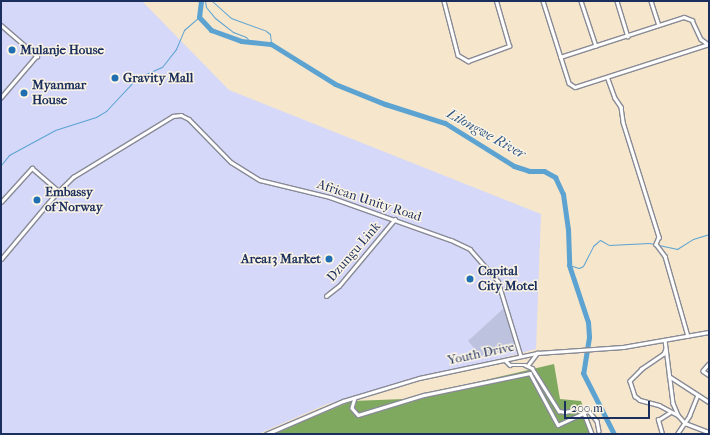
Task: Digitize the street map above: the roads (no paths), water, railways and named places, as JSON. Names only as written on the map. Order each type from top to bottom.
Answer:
[{"type":"street","points":[[444,1],[458,55],[468,61],[509,46],[496,1]]},
{"type":"street","points":[[543,1],[569,83],[575,87],[608,78],[709,45]]},
{"type":"street","points":[[581,1],[596,46]]},
{"type":"street","points":[[617,1],[628,36]]},
{"type":"street","points":[[651,1],[659,25]]},
{"type":"street","points":[[560,57],[659,25],[689,17],[701,39],[709,45]]},
{"type":"street","points":[[1,98],[37,56],[2,28]]},
{"type":"street","points":[[608,78],[615,98],[621,107],[623,122],[659,237],[656,244],[665,256],[688,336]]},
{"type":"street","name":"African Unity Road","points":[[1,259],[58,192],[81,172],[174,116],[181,115],[189,119],[231,162],[260,180],[330,197],[458,242],[479,257],[502,290],[522,356]]},
{"type":"street","points":[[1,202],[32,168],[58,192]]},
{"type":"street","name":"Dzungu Link","points":[[326,296],[339,286],[395,219]]},
{"type":"street","name":"Youth Drive","points":[[266,434],[355,397],[419,378],[537,353],[601,349],[709,332]]},
{"type":"street","points":[[665,340],[669,376],[678,415],[685,423],[709,432]]},
{"type":"street","points":[[666,349],[664,354],[630,380],[632,390],[640,400],[659,405],[669,412],[678,415]]},
{"type":"street","points":[[528,365],[537,353]]},
{"type":"street","points":[[505,359],[510,365],[528,365]]},
{"type":"street","points":[[709,364],[703,371],[709,375]]},
{"type":"street","points":[[528,365],[559,411],[565,412],[584,408],[597,421],[599,431]]},
{"type":"street","points":[[355,397],[352,408],[358,415],[424,395],[530,373],[558,424],[584,413],[592,434]]},
{"type":"street","points":[[669,376],[697,396],[709,402]]},
{"type":"street","points":[[677,434],[685,423],[697,396]]},
{"type":"street","points":[[662,434],[658,420],[669,412]]},
{"type":"waterway","name":"Lilongwe River","points":[[201,1],[199,17],[211,30],[241,41],[271,44],[335,84],[385,104],[445,123],[514,166],[529,171],[544,171],[555,177],[563,194],[568,229],[569,265],[588,322],[589,337],[583,373],[614,434]]},
{"type":"waterway","points":[[205,1],[206,7],[215,18],[233,32],[246,37],[250,42]]},
{"type":"waterway","points":[[212,1],[231,18],[266,31],[270,34],[271,44]]},
{"type":"waterway","points":[[1,165],[9,155],[55,130],[96,117],[106,111],[137,78],[162,67],[176,49],[184,30],[199,17]]},
{"type":"waterway","points":[[569,265],[579,268],[583,266],[593,246],[600,240],[609,245],[649,243],[677,249],[693,239],[709,234]]},
{"type":"place","name":"Mulanje House","points":[[12,50]]},
{"type":"place","name":"Gravity Mall","points":[[115,78]]},
{"type":"place","name":"Myanmar House","points":[[24,93]]},
{"type":"place","name":"Embassy of Norway","points":[[37,200]]},
{"type":"place","name":"Area13 Market","points":[[329,259]]},
{"type":"place","name":"Capital City Motel","points":[[470,279]]}]
